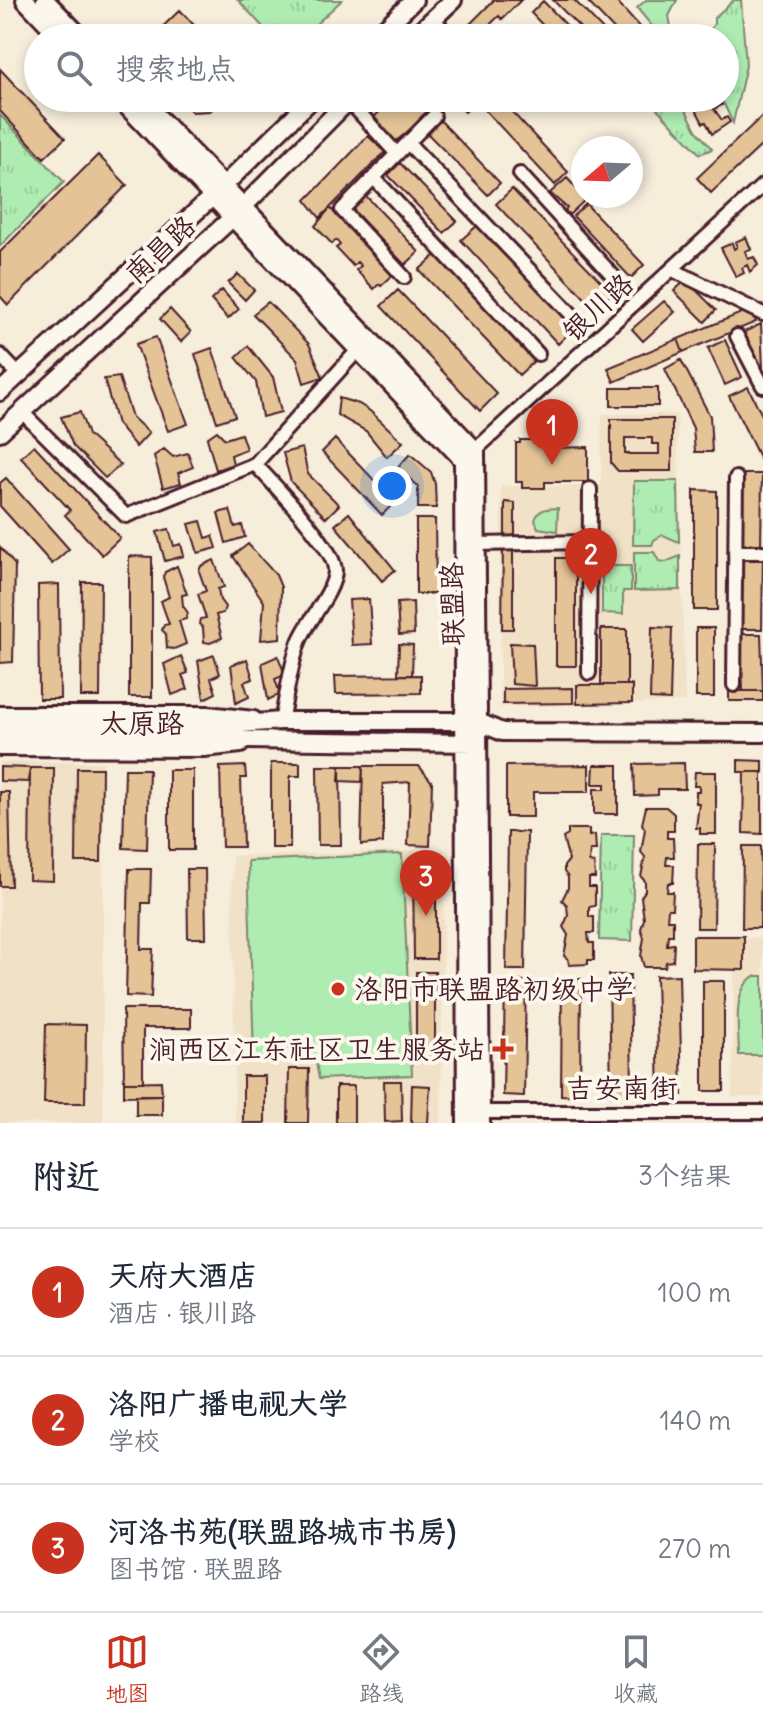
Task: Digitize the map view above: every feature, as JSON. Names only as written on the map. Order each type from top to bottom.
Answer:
[{"type":"main road","points":[[25,0],[48,24]]},
{"type":"main road","points":[[45,0],[68,24]]},
{"type":"main road","points":[[389,24],[414,0]]},
{"type":"main road","points":[[428,24],[453,0]]},
{"type":"main road","points":[[134,112],[218,190]]},
{"type":"main road","points":[[152,112],[218,190],[469,456]]},
{"type":"main road","name":"南昌路","points":[[0,392],[299,112]]},
{"type":"main road","name":"南昌路","points":[[0,432],[238,211],[337,112]]},
{"type":"main road","points":[[238,211],[358,350],[469,456]]},
{"type":"main road","name":"联盟路","points":[[469,456],[477,544],[471,722]]},
{"type":"main road","name":"联盟路","points":[[466,1123],[471,743],[469,456]]},
{"type":"main road","name":"太原路","points":[[0,726],[202,727],[281,721],[471,722],[502,732],[763,733]]},
{"type":"main road","name":"太原路","points":[[0,737],[471,743],[502,732]]},
{"type":"main road","name":"联盟路","points":[[471,743],[481,1118]]},
{"type":"street","points":[[433,19],[438,24]]},
{"type":"street","points":[[361,112],[397,154]]},
{"type":"street","points":[[404,277],[342,210],[434,116]]},
{"type":"street","points":[[408,143],[576,319]]},
{"type":"street","points":[[520,174],[616,279]]},
{"type":"street","points":[[374,178],[538,354]]},
{"type":"street","name":"银川路","points":[[469,456],[763,185]]},
{"type":"street","points":[[673,270],[763,314]]},
{"type":"street","points":[[737,336],[763,386]]},
{"type":"street","points":[[22,412],[126,516],[255,464],[358,350]]},
{"type":"street","points":[[0,355],[19,375]]},
{"type":"street","points":[[255,464],[313,531],[332,558],[335,570],[332,583],[299,643],[281,721]]},
{"type":"street","points":[[734,685],[736,478]]},
{"type":"street","points":[[589,673],[590,489]]},
{"type":"street","points":[[477,544],[590,542]]},
{"type":"street","points":[[735,552],[763,552]]},
{"type":"street","name":"太原路","points":[[0,713],[207,713],[281,721]]},
{"type":"street","name":"太原路","points":[[0,749],[204,750],[284,742]]},
{"type":"street","name":"吉安南街","points":[[481,1118],[763,1112]]},
{"type":"shaded area","points":[[602,414],[677,414],[685,702],[500,707],[501,486],[601,486]]},
{"type":"shaded area","points":[[0,762],[103,762],[103,1123],[0,1123]]},
{"type":"shaded area","name":"洛阳市联盟路初级中学","points":[[444,850],[441,1123],[235,1123],[232,856]]},
{"type":"shaded area","points":[[735,938],[763,938],[763,1097],[732,1097]]},
{"type":"green space","points":[[238,0],[342,0],[316,24],[260,24]]},
{"type":"green space","points":[[646,0],[677,0],[669,16],[670,24],[650,24],[637,8]]},
{"type":"green space","points":[[734,0],[741,0],[746,65],[739,96],[739,24],[714,24],[714,18]]},
{"type":"green space","points":[[660,112],[687,112],[696,130],[712,149],[700,154]]},
{"type":"green space","points":[[728,112],[735,112],[733,123]]},
{"type":"green space","points":[[0,115],[64,182],[0,246]]},
{"type":"green space","points":[[634,481],[678,481],[679,542],[663,535],[652,545],[633,545]]},
{"type":"green space","points":[[558,508],[557,531],[538,528],[535,520],[539,513]]},
{"type":"green space","points":[[634,552],[654,552],[659,561],[666,562],[680,556],[680,590],[634,591]]},
{"type":"green space","points":[[602,566],[631,566],[631,591],[623,591],[623,614],[602,613]]},
{"type":"green space","points":[[601,835],[634,835],[632,941],[599,940]]},
{"type":"green space","points":[[402,854],[412,1075],[319,1079],[315,1057],[254,1058],[248,861]]},
{"type":"green space","points":[[754,976],[763,976],[763,1055],[739,1055],[739,1001],[742,991]]},
{"type":"building","points":[[494,0],[521,0],[502,19],[499,16],[491,24],[470,24]]},
{"type":"building","points":[[553,0],[574,0],[597,24],[576,24]]},
{"type":"building","points":[[586,0],[615,0],[637,24],[609,24]]},
{"type":"building","points":[[543,1],[565,24],[542,24],[531,13]]},
{"type":"building","points":[[180,10],[193,24],[166,24]]},
{"type":"building","points":[[0,69],[24,94],[24,112],[41,112],[65,138],[44,158],[0,111]]},
{"type":"building","points":[[379,112],[427,112],[420,118],[422,120],[395,142],[373,118]]},
{"type":"building","points":[[487,112],[512,112],[568,172],[555,185]]},
{"type":"building","points":[[697,112],[716,112],[722,120],[727,117],[730,122],[712,134],[706,122],[703,123]]},
{"type":"building","points":[[763,115],[763,144],[711,193],[697,178]]},
{"type":"building","points":[[439,119],[500,183],[488,195],[426,132]]},
{"type":"building","points":[[368,136],[385,152],[320,218],[306,200]]},
{"type":"building","points":[[98,155],[127,185],[8,305],[0,296],[0,252]]},
{"type":"building","points":[[400,163],[457,221],[444,233],[388,175]]},
{"type":"building","points":[[567,178],[571,182],[571,208],[576,208],[569,215],[565,210],[567,208],[550,193]]},
{"type":"building","points":[[512,189],[612,293],[595,309],[496,204]]},
{"type":"building","points":[[366,196],[419,252],[405,265],[352,209]]},
{"type":"building","points":[[330,208],[393,275],[381,286],[379,284],[374,289],[356,270],[361,266],[357,262],[353,266],[336,248],[340,245],[336,240],[332,244],[315,226]]},
{"type":"building","points":[[582,208],[590,208],[644,265],[631,278],[573,216]]},
{"type":"building","points":[[478,225],[574,328],[558,344],[461,240]]},
{"type":"building","points":[[746,237],[751,249],[745,251],[748,259],[754,257],[758,265],[750,272],[747,265],[742,268],[744,273],[736,277],[721,248],[732,243],[734,249],[737,247],[735,242]]},
{"type":"building","points":[[436,255],[535,360],[519,375],[419,270]]},
{"type":"building","points":[[238,274],[254,290],[245,300],[228,283]]},
{"type":"building","points":[[686,280],[716,310],[705,322],[674,291]]},
{"type":"building","points":[[222,290],[239,309],[228,319],[211,300]]},
{"type":"building","points":[[398,290],[497,394],[480,411],[381,306]]},
{"type":"building","points":[[664,301],[675,312],[643,341],[632,329]]},
{"type":"building","points":[[268,302],[309,344],[323,377],[304,383],[297,359],[253,314]]},
{"type":"building","points":[[170,309],[191,332],[181,342],[160,319]]},
{"type":"building","points":[[751,309],[756,322],[683,352],[678,339]]},
{"type":"building","points":[[761,324],[763,368],[761,369],[744,332]]},
{"type":"building","points":[[156,337],[188,424],[168,431],[136,344]]},
{"type":"building","points":[[678,339],[683,352],[614,382],[608,368]]},
{"type":"building","points":[[725,340],[742,377],[725,385],[708,348]]},
{"type":"building","points":[[248,346],[273,377],[281,412],[262,417],[256,382],[236,357]]},
{"type":"building","points":[[212,348],[235,416],[217,422],[195,354]]},
{"type":"building","points":[[681,360],[710,416],[712,452],[695,452],[693,428],[665,369]]},
{"type":"building","points":[[119,377],[132,417],[149,433],[136,447],[117,424],[104,379]]},
{"type":"building","points":[[748,387],[763,417],[762,463],[729,396]]},
{"type":"building","points":[[611,388],[658,388],[658,406],[611,406]]},
{"type":"building","points":[[339,398],[370,411],[403,442],[387,457],[366,431],[337,415]]},
{"type":"building","points":[[80,412],[88,435],[121,465],[105,478],[73,446],[61,417]]},
{"type":"building","points":[[611,419],[672,419],[672,471],[618,471],[611,463]],"holes":[[[625,438],[652,438],[652,444],[659,444],[659,454],[625,454]]]},
{"type":"building","points":[[217,431],[225,439],[241,434],[246,449],[231,455],[233,464],[216,470],[207,438]]},
{"type":"building","points":[[335,439],[395,502],[382,515],[322,452]]},
{"type":"building","points":[[520,440],[550,440],[550,448],[588,447],[588,482],[545,482],[545,488],[522,488],[522,482],[516,482],[516,443]]},
{"type":"building","points":[[34,445],[120,538],[102,555],[65,515],[70,510],[21,457]]},
{"type":"building","points":[[302,448],[308,474],[339,505],[326,518],[291,482],[283,453]]},
{"type":"building","points":[[164,449],[173,457],[188,453],[193,467],[178,473],[181,483],[163,488],[154,456]]},
{"type":"building","points":[[410,454],[431,472],[436,508],[418,508],[418,487],[398,467]]},
{"type":"building","points":[[741,474],[762,474],[761,547],[741,547]]},
{"type":"building","points":[[6,478],[69,549],[52,564],[0,506],[0,483]]},
{"type":"building","points":[[694,490],[717,491],[717,610],[694,610]]},
{"type":"building","points":[[505,502],[515,503],[515,536],[505,536]]},
{"type":"building","points":[[230,510],[235,527],[242,525],[245,537],[226,543],[218,513]]},
{"type":"building","points":[[349,513],[395,570],[382,581],[335,525]]},
{"type":"building","points":[[416,519],[435,519],[436,594],[416,594]]},
{"type":"building","points":[[201,521],[206,538],[213,536],[217,548],[198,553],[189,524]]},
{"type":"building","points":[[169,529],[174,546],[181,544],[184,556],[165,561],[157,532]]},
{"type":"building","points":[[248,544],[276,575],[281,587],[280,638],[261,640],[264,602],[233,556]]},
{"type":"building","points":[[503,546],[513,546],[513,629],[502,629]]},
{"type":"building","points":[[0,547],[15,565],[13,662],[0,663]]},
{"type":"building","points":[[741,555],[763,556],[762,629],[740,629]]},
{"type":"building","points":[[129,556],[152,557],[152,697],[129,697]]},
{"type":"building","points":[[556,558],[576,558],[576,666],[556,666]]},
{"type":"building","points":[[214,560],[224,587],[218,589],[225,607],[223,613],[216,615],[222,638],[210,643],[204,642],[203,628],[199,624],[200,619],[206,618],[198,594],[206,591],[199,571],[201,566]]},
{"type":"building","points":[[177,566],[187,594],[182,595],[183,606],[188,613],[186,619],[179,621],[186,644],[174,649],[167,648],[166,634],[162,630],[164,625],[169,624],[161,601],[169,597],[163,577],[165,572]]},
{"type":"building","points":[[82,582],[101,582],[100,697],[81,697]]},
{"type":"building","points":[[59,584],[60,699],[39,699],[38,585]]},
{"type":"building","points":[[369,599],[372,644],[352,645],[349,600]]},
{"type":"building","points":[[413,602],[414,634],[399,635],[397,603]]},
{"type":"building","points":[[652,627],[672,628],[670,700],[650,699]]},
{"type":"building","points":[[696,628],[714,628],[714,697],[696,697]]},
{"type":"building","points":[[601,629],[627,629],[627,685],[601,685]]},
{"type":"building","points":[[741,634],[761,634],[763,691],[743,691]]},
{"type":"building","points":[[510,643],[533,644],[535,686],[512,684]]},
{"type":"building","points":[[399,644],[413,645],[412,675],[398,675]]},
{"type":"building","points":[[214,655],[220,674],[211,678],[216,693],[204,699],[198,661]]},
{"type":"building","points":[[181,656],[188,673],[182,675],[188,689],[172,695],[164,664]]},
{"type":"building","points":[[278,656],[285,675],[275,679],[280,694],[268,700],[262,663]]},
{"type":"building","points":[[247,659],[253,679],[244,682],[249,697],[236,703],[231,665]]},
{"type":"building","points":[[421,675],[421,693],[336,694],[335,676]]},
{"type":"building","points":[[577,685],[632,685],[632,703],[577,704]]},
{"type":"building","points":[[573,688],[573,703],[503,704],[503,689]]},
{"type":"building","points":[[729,691],[763,691],[763,701],[729,701]]},
{"type":"building","points":[[738,760],[763,761],[763,772],[738,772]]},
{"type":"building","points":[[271,763],[300,763],[300,776],[290,776],[290,848],[271,848]]},
{"type":"building","points":[[684,763],[685,789],[658,789],[658,795],[635,796],[634,764]]},
{"type":"building","points":[[589,765],[589,792],[533,792],[533,817],[506,817],[506,766]]},
{"type":"building","points":[[594,765],[618,765],[618,814],[594,814],[594,789],[605,789],[605,784],[593,784]]},
{"type":"building","points":[[245,766],[246,778],[241,778],[243,847],[222,847],[220,767]]},
{"type":"building","points":[[317,766],[340,766],[341,845],[318,845]]},
{"type":"building","points":[[340,766],[363,766],[362,782],[339,781]]},
{"type":"building","points":[[363,766],[419,766],[432,782],[430,846],[408,845],[410,782],[383,784],[383,843],[361,845]]},
{"type":"building","points":[[0,767],[30,768],[29,782],[0,781]]},
{"type":"building","points":[[30,768],[54,768],[53,881],[29,880]]},
{"type":"building","points":[[77,768],[102,768],[101,862],[76,862]]},
{"type":"building","points":[[125,769],[149,769],[147,849],[123,848]]},
{"type":"building","points":[[169,770],[193,770],[193,850],[169,850]]},
{"type":"building","points":[[695,772],[716,772],[716,834],[700,834],[700,828],[696,828],[699,803],[696,803],[696,791],[699,791],[699,786],[694,786]]},
{"type":"building","points":[[744,772],[762,772],[762,834],[743,833]]},
{"type":"building","points":[[0,792],[9,792],[11,886],[0,886]]},
{"type":"building","points":[[646,807],[666,807],[674,814],[674,831],[667,831],[667,838],[673,838],[674,857],[667,857],[666,865],[674,865],[673,883],[668,883],[667,892],[673,892],[672,909],[668,909],[667,920],[673,920],[673,935],[668,935],[667,945],[674,944],[673,961],[666,962],[665,967],[644,967],[641,956],[644,919],[641,897],[645,891],[645,881],[641,877],[645,857],[641,852]]},
{"type":"building","points":[[568,829],[589,829],[589,836],[595,835],[596,850],[590,850],[589,862],[594,863],[595,878],[589,878],[589,887],[595,887],[595,906],[589,907],[589,917],[594,917],[594,933],[588,933],[589,943],[594,943],[594,960],[588,960],[588,964],[569,965],[564,956],[568,935],[563,927],[568,916],[567,905],[562,900],[568,888],[564,866],[569,860],[563,838],[568,835]]},
{"type":"building","points":[[508,832],[527,832],[525,970],[506,970]]},
{"type":"building","points":[[698,844],[715,844],[714,928],[697,928]]},
{"type":"building","points":[[743,846],[761,846],[760,928],[742,928]]},
{"type":"building","points":[[413,860],[436,860],[436,959],[414,959]]},
{"type":"building","points":[[129,869],[151,869],[150,903],[142,903],[141,949],[153,949],[151,997],[126,996]]},
{"type":"building","points":[[187,869],[205,869],[206,938],[188,938]]},
{"type":"building","points":[[693,936],[744,936],[744,970],[693,969]]},
{"type":"building","points":[[416,972],[435,972],[435,1059],[416,1059]]},
{"type":"building","points":[[609,975],[630,975],[632,1085],[639,1085],[639,1095],[611,1095]]},
{"type":"building","points":[[679,975],[682,1095],[659,1096],[656,976]]},
{"type":"building","points":[[562,979],[581,979],[580,1096],[561,1095]]},
{"type":"building","points":[[505,981],[526,981],[524,1096],[503,1095]]},
{"type":"building","points":[[703,981],[724,981],[724,1091],[703,1091]]},
{"type":"building","points":[[123,1009],[191,1009],[191,1028],[143,1028],[143,1082],[124,1082]]},
{"type":"building","points":[[46,1024],[86,1025],[85,1103],[44,1103]]},
{"type":"building","points":[[289,1069],[309,1069],[308,1123],[288,1123]]},
{"type":"building","points":[[243,1076],[265,1076],[265,1123],[243,1123]]},
{"type":"building","points":[[161,1081],[162,1095],[124,1096],[124,1082]]},
{"type":"building","points":[[384,1081],[401,1081],[402,1121],[385,1122]]},
{"type":"building","points":[[412,1085],[430,1086],[428,1123],[411,1123]]},
{"type":"building","points":[[336,1086],[354,1086],[354,1123],[336,1123]]},
{"type":"building","points":[[136,1095],[162,1095],[162,1115],[136,1115]]},
{"type":"place","name":"天府大酒店","points":[[552,465]]},
{"type":"place","name":"洛阳广播电视大学","points":[[591,594]]},
{"type":"place","name":"河洛书苑(联盟路城市书房)","points":[[426,916]]},
{"type":"place","name":"洛阳市联盟路初级中学","points":[[338,989]]},
{"type":"place","name":"涧西区江东社区卫生服务站","points":[[503,1049]]}]
